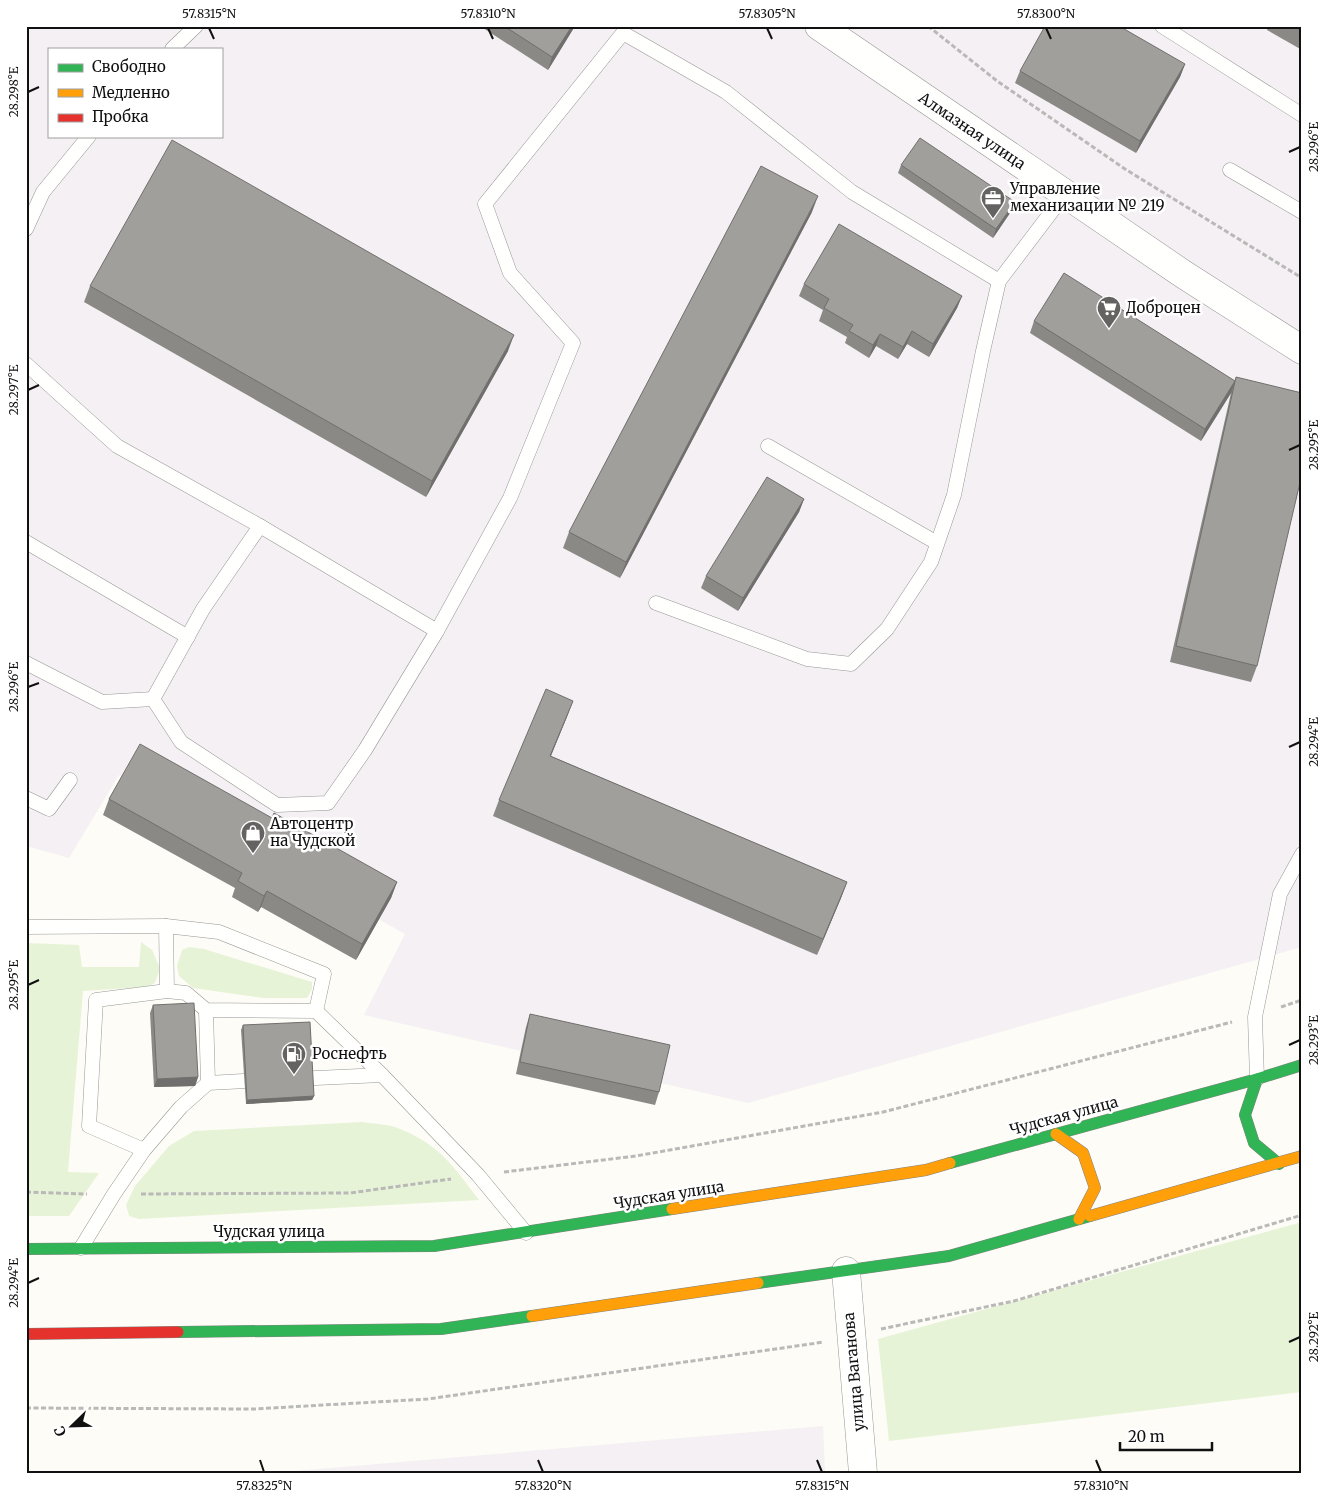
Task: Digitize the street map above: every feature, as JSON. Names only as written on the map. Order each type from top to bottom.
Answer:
[{"type":"highway","name":"Чудская улица","points":[[26,1249],[434,1246],[926,1170],[1302,1065]]},
{"type":"highway","points":[[1257,1079],[1244,1115],[1254,1143],[1279,1164]]},
{"type":"highway","points":[[1056,1134],[1083,1153],[1095,1188],[1079,1219]]},
{"type":"highway","points":[[26,1334],[441,1329],[949,1256],[1302,1156]]},
{"type":"street","name":"Алмазная улица","points":[[819,26],[1183,274],[1302,350]]},
{"type":"street","name":"улица Ваганова","points":[[846,1271],[863,1473]]},
{"type":"lane","points":[[173,48],[196,26]]},
{"type":"lane","points":[[1162,26],[1302,115]]},
{"type":"lane","points":[[154,699],[181,742],[277,805],[328,803],[365,750],[437,631],[510,498],[573,344],[510,273],[485,204],[623,33],[726,92],[852,192],[999,281]]},
{"type":"lane","points":[[26,229],[43,192],[87,138]]},
{"type":"lane","points":[[1230,170],[1302,212]]},
{"type":"lane","points":[[656,604],[807,659],[851,664],[887,629],[931,562],[954,494],[999,281],[1065,194]]},
{"type":"lane","points":[[26,364],[117,446],[260,526],[437,631]]},
{"type":"lane","points":[[768,446],[937,544]]},
{"type":"lane","points":[[154,699],[203,609],[260,526]]},
{"type":"lane","points":[[26,542],[188,637]]},
{"type":"lane","points":[[26,663],[102,702],[154,699]]},
{"type":"lane","points":[[26,798],[48,809],[70,780]]},
{"type":"lane","points":[[1257,1079],[1255,1017],[1280,894],[1302,854]]},
{"type":"lane","points":[[166,926],[167,991]]},
{"type":"lane","points":[[26,927],[166,926],[219,932],[324,974],[316,1010]]},
{"type":"lane","points":[[144,1150],[89,1126],[96,1000],[167,991],[186,993],[206,1010],[316,1010],[382,1075],[478,1175],[526,1232]]},
{"type":"lane","points":[[206,1010],[208,1083]]},
{"type":"lane","points":[[81,1248],[144,1150],[182,1106],[208,1083],[382,1075]]},
{"type":"path","points":[[928,26],[997,81],[1125,169],[1302,278]]},
{"type":"path","points":[[26,1192],[114,1194],[350,1193],[636,1156],[883,1112],[1255,1017],[1302,1000]]},
{"type":"path","points":[[26,1408],[254,1408],[428,1399],[808,1345],[1014,1301],[1302,1215]]},
{"type":"shaded area","points":[[26,26],[1302,26],[1302,947],[748,1103],[364,1015],[405,934],[119,775],[69,858],[26,846]]},
{"type":"shaded area","points":[[823,1426],[825,1473],[271,1473]]},
{"type":"green space","points":[[141,942],[152,950],[160,968],[155,983],[146,987],[83,991],[68,1172],[99,1173],[69,1216],[26,1216],[26,943],[79,945],[82,967],[139,967]]},
{"type":"green space","points":[[189,947],[204,949],[312,982],[312,989],[307,998],[263,998],[193,988],[179,976],[177,966],[182,950]]},
{"type":"green space","points":[[362,1122],[396,1127],[426,1142],[454,1167],[479,1200],[139,1219],[129,1216],[126,1205],[135,1186],[169,1146],[194,1131]]},
{"type":"green space","points":[[1302,1222],[1302,1392],[889,1441],[878,1339]]},
{"type":"building","points":[[504,26],[572,26],[552,57]]},
{"type":"building","points":[[1045,26],[1119,26],[1185,64],[1140,141],[1020,71]]},
{"type":"building","points":[[1294,26],[1302,26],[1302,31]]},
{"type":"building","points":[[920,138],[1015,202],[996,229],[901,165]]},
{"type":"building","points":[[172,140],[514,335],[432,481],[90,286]]},
{"type":"building","points":[[761,166],[818,196],[626,562],[569,532]]},
{"type":"building","points":[[839,224],[962,296],[933,344],[912,331],[903,347],[880,334],[873,345],[849,331],[853,325],[824,308],[829,299],[804,284]]},
{"type":"building","points":[[1064,273],[1235,381],[1205,429],[1034,321]]},
{"type":"building","points":[[1236,377],[1302,393],[1302,474],[1257,666],[1176,646]]},
{"type":"building","points":[[767,477],[804,499],[743,598],[706,576]]},
{"type":"building","points":[[546,689],[573,701],[550,756],[847,882],[823,939],[499,800]]},
{"type":"building","points":[[140,744],[272,818],[274,813],[397,882],[362,944],[267,891],[264,896],[238,881],[242,873],[109,799]]},
{"type":"building","points":[[194,1003],[198,1077],[157,1079],[153,1005]]},
{"type":"building","points":[[530,1014],[670,1045],[659,1092],[520,1062]]},
{"type":"building","points":[[310,1022],[314,1096],[247,1100],[243,1025]]},
{"type":"traffic: fast","points":[[950,1163],[1302,1065]]},
{"type":"traffic: fast","points":[[1257,1079],[1245,1115],[1254,1143],[1279,1164]]},
{"type":"traffic: fast","points":[[26,1249],[434,1246],[672,1209]]},
{"type":"traffic: fast","points":[[758,1283],[949,1256],[1090,1216]]},
{"type":"traffic: fast","points":[[178,1332],[441,1329],[532,1316]]},
{"type":"traffic: slow","points":[[1056,1134],[1083,1153],[1095,1188],[1079,1219]]},
{"type":"traffic: slow","points":[[1090,1216],[1302,1156]]},
{"type":"traffic: slow","points":[[672,1209],[926,1170],[950,1163]]},
{"type":"traffic: slow","points":[[532,1316],[758,1283]]},
{"type":"traffic: jam","points":[[26,1334],[178,1332]]},
{"type":"place","name":"Управление механизации № 219","points":[[993,219]]},
{"type":"place","name":"Доброцен","points":[[1109,329]]},
{"type":"place","name":"Автоцентр на Чудской","points":[[253,854]]},
{"type":"place","name":"Роснефть","points":[[294,1075]]}]
